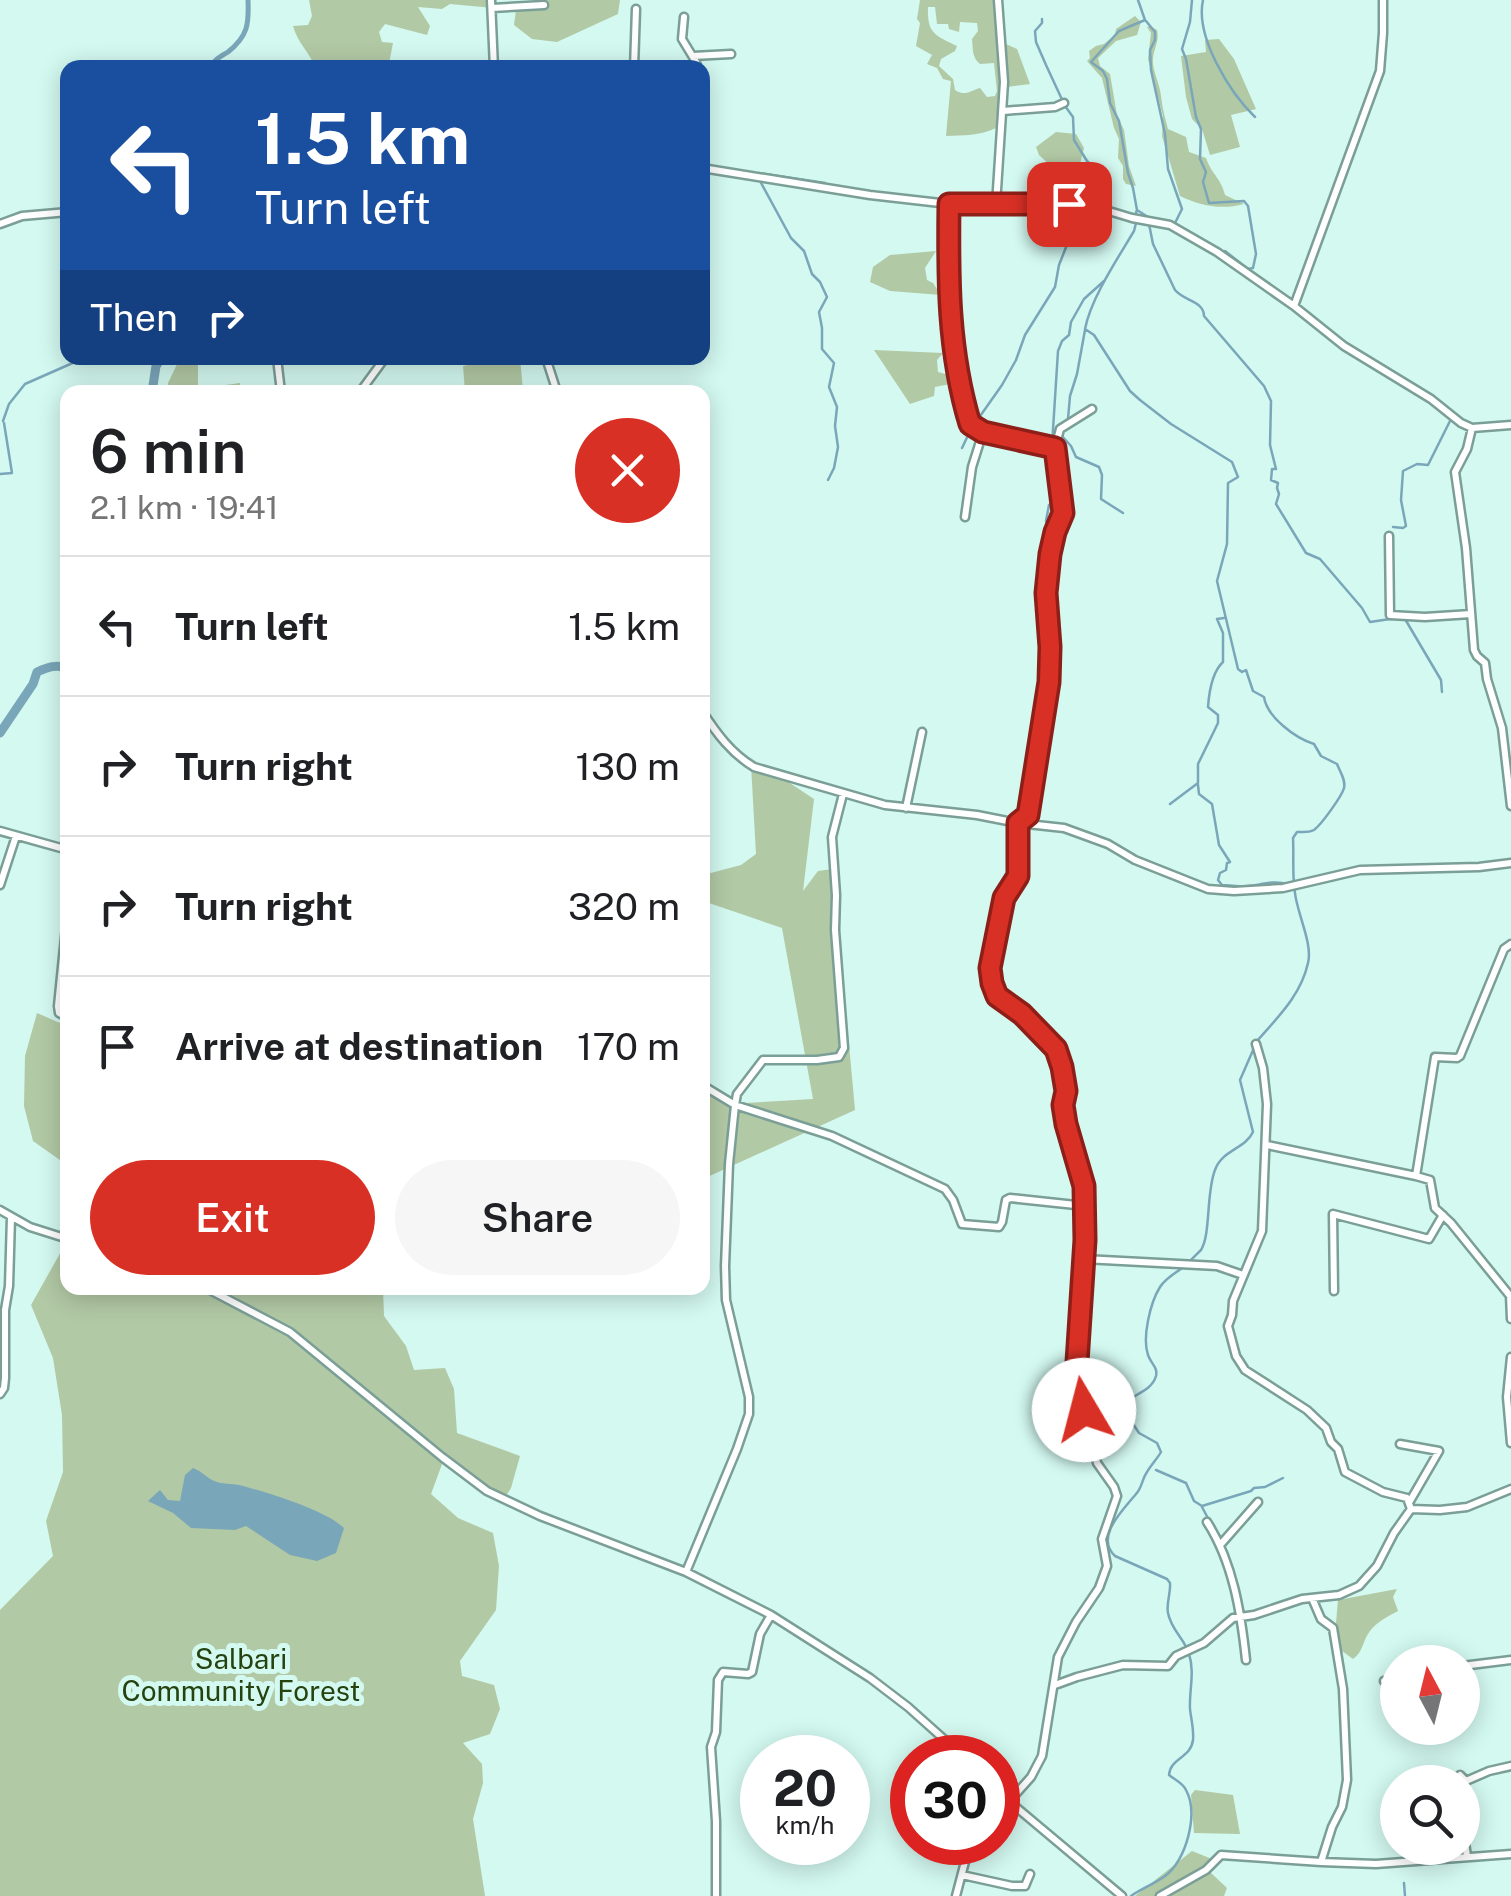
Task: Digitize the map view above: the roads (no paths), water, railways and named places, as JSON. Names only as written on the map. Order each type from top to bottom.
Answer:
[{"type":"street","points":[[996,205],[1004,82],[998,0]]},
{"type":"street","points":[[1294,306],[1380,71],[1383,0]]},
{"type":"street","points":[[494,60],[492,4],[544,5]]},
{"type":"street","points":[[634,60],[636,8]]},
{"type":"street","points":[[684,16],[682,39],[693,60]]},
{"type":"street","points":[[691,56],[732,54]]},
{"type":"street","points":[[1003,111],[1051,108],[1064,103]]},
{"type":"street","points":[[710,169],[949,204],[1092,206],[1174,226],[1461,423],[1472,428],[1511,425]]},
{"type":"street","points":[[949,204],[953,348],[972,427],[1049,447]]},
{"type":"street","points":[[0,224],[22,216],[60,213]]},
{"type":"street","points":[[1018,823],[1028,815],[1049,682],[1047,580],[1055,532],[1063,513],[1049,447],[1060,429],[1092,409]]},
{"type":"street","points":[[1472,428],[1467,450],[1455,472],[1474,650],[1486,663],[1502,728],[1511,806]]},
{"type":"street","points":[[965,517],[972,467],[983,432]]},
{"type":"street","points":[[1389,536],[1390,615],[1471,614]]},
{"type":"street","points":[[710,723],[738,758],[754,767],[885,806],[1064,828],[1208,889],[1283,888],[1360,870],[1511,863]]},
{"type":"street","points":[[906,808],[922,732]]},
{"type":"street","points":[[686,1572],[749,1414],[749,1397],[726,1300],[729,1164],[737,1094],[762,1060],[839,1057],[844,1048],[832,853],[842,794]]},
{"type":"street","points":[[1018,823],[1018,876],[1004,898],[990,968],[992,983],[997,996],[1022,1014],[1056,1049],[1064,1079],[1066,1124],[1084,1186],[1085,1206],[1079,1388],[1097,1464],[1117,1496],[1102,1539],[1106,1566],[1098,1588],[1058,1657],[1042,1756],[1020,1788]]},
{"type":"street","points":[[0,832],[60,848]]},
{"type":"street","points":[[0,885],[16,836]]},
{"type":"street","points":[[1416,1176],[1435,1056],[1460,1056],[1504,949],[1511,944]]},
{"type":"street","points":[[60,986],[60,1014]]},
{"type":"street","points":[[1256,1044],[1266,1088],[1262,1231],[1233,1301],[1228,1326],[1236,1356],[1245,1370],[1307,1410],[1326,1428],[1345,1472],[1359,1481],[1410,1505],[1440,1510],[1467,1507],[1511,1489]]},
{"type":"street","points":[[710,1090],[735,1105],[832,1136],[945,1189],[962,1224],[999,1227],[1006,1200],[1010,1198],[1085,1206]]},
{"type":"street","points":[[1266,1144],[1430,1180],[1435,1208],[1510,1295],[1511,1319]]},
{"type":"street","points":[[0,1210],[60,1237]]},
{"type":"street","points":[[1334,1291],[1334,1214],[1429,1240],[1443,1215]]},
{"type":"street","points":[[0,1394],[5,1378],[4,1322],[11,1216]]},
{"type":"street","points":[[1084,1260],[1217,1266],[1243,1274]]},
{"type":"street","points":[[219,1295],[290,1332],[487,1491],[540,1516],[686,1572],[771,1615],[870,1678],[940,1735]]},
{"type":"street","points":[[1511,1357],[1507,1398],[1511,1443]]},
{"type":"street","points":[[1055,1685],[1123,1665],[1168,1666],[1176,1656],[1195,1649],[1233,1618],[1302,1599],[1339,1595],[1359,1586],[1377,1566],[1439,1450],[1400,1444]]},
{"type":"street","points":[[1221,1544],[1258,1502]]},
{"type":"street","points":[[1207,1522],[1221,1544],[1242,1616],[1246,1660]]},
{"type":"street","points":[[1312,1598],[1321,1619],[1333,1628],[1342,1688],[1347,1780],[1342,1807],[1322,1862]]},
{"type":"street","points":[[716,1896],[712,1748],[718,1680],[723,1672],[752,1672],[760,1634],[771,1615]]},
{"type":"street","points":[[1480,1664],[1511,1660]]},
{"type":"street","points":[[1480,1775],[1511,1766]]},
{"type":"street","points":[[1020,1813],[1122,1896]]},
{"type":"street","points":[[1160,1896],[1206,1870],[1221,1854],[1380,1864]]},
{"type":"street","points":[[1480,1855],[1511,1854]]},
{"type":"street","points":[[956,1896],[964,1865]]},
{"type":"street","points":[[962,1875],[1026,1886],[1030,1874]]},
{"type":"water","points":[[193,1468],[216,1482],[281,1498],[335,1521],[344,1528],[336,1553],[317,1561],[290,1555],[246,1526],[235,1530],[191,1528],[173,1513],[148,1501],[160,1490],[168,1500],[180,1501],[185,1475]]},
{"type":"waterway","points":[[216,60],[243,35],[248,0]]},
{"type":"waterway","points":[[1135,216],[1119,121],[1110,103],[1107,79],[1091,62],[1119,31],[1145,20],[1138,0]]},
{"type":"waterway","points":[[1192,0],[1182,49],[1201,129],[1200,159],[1206,172],[1203,182],[1209,203],[1244,201],[1248,206],[1256,254],[1253,268],[1248,269],[1225,251]]},
{"type":"waterway","points":[[1203,0],[1209,47],[1235,94],[1255,117]]},
{"type":"waterway","points":[[1042,19],[1035,31],[1036,42],[1073,117],[1074,140],[1101,174],[1100,195],[1095,203]]},
{"type":"waterway","points":[[1146,21],[1155,32],[1150,50],[1151,70],[1168,169],[1182,209],[1175,223]]},
{"type":"waterway","points":[[759,173],[825,183]]},
{"type":"waterway","points":[[760,181],[791,238],[804,251],[812,274],[827,297],[819,312],[822,349],[834,363],[829,387],[837,407],[838,447],[828,480]]},
{"type":"waterway","points":[[962,448],[1016,360],[1025,335],[1055,287],[1072,232],[1091,208]]},
{"type":"waterway","points":[[1137,210],[1148,217]]},
{"type":"waterway","points":[[1136,223],[1099,291],[1085,329],[1094,335],[1130,391],[1171,424],[1232,462],[1238,477],[1228,483],[1227,544],[1217,581],[1238,669],[1246,670],[1253,691],[1264,697],[1270,712],[1283,726],[1314,744],[1321,756],[1337,764],[1344,782],[1339,797],[1317,827],[1310,832],[1297,832],[1293,838],[1294,886],[1308,963],[1294,995],[1257,1041]]},
{"type":"waterway","points":[[1149,224],[1153,244],[1175,290],[1201,307],[1204,316],[1264,386],[1271,401],[1270,445],[1276,469],[1272,469],[1271,480],[1278,483],[1276,504],[1306,553],[1320,559],[1370,622],[1397,618]]},
{"type":"waterway","points":[[1051,451],[1048,446],[1052,445],[1058,351],[1084,299],[1104,281]]},
{"type":"waterway","points":[[1065,424],[1085,330]]},
{"type":"waterway","points":[[3,421],[9,404],[25,384],[68,365]]},
{"type":"waterway","points":[[153,385],[157,365]]},
{"type":"waterway","points":[[1393,527],[1406,526],[1401,500],[1403,471],[1417,464],[1428,465],[1451,419]]},
{"type":"waterway","points":[[0,474],[12,473],[4,423]]},
{"type":"waterway","points":[[1061,435],[1076,457],[1099,467],[1101,499],[1123,513]]},
{"type":"waterway","points":[[1030,447],[1046,450]]},
{"type":"waterway","points":[[1050,532],[1046,521],[1049,505],[1060,498]]},
{"type":"waterway","points":[[1170,804],[1198,783],[1198,764],[1218,723],[1218,715],[1208,707],[1210,689],[1223,662],[1223,633],[1217,619],[1224,618]]},
{"type":"waterway","points":[[1405,619],[1441,680],[1442,692]]},
{"type":"waterway","points":[[0,733],[37,672],[60,666]]},
{"type":"waterway","points":[[1198,785],[1199,794],[1212,804],[1219,845],[1230,862],[1220,873],[1218,880],[1222,885],[1288,884]]},
{"type":"waterway","points":[[1190,1261],[1204,1243],[1210,1190],[1218,1163],[1253,1132],[1240,1080],[1254,1048]]},
{"type":"waterway","points":[[1131,1896],[1172,1869],[1184,1849],[1191,1824],[1186,1790],[1169,1775],[1173,1765],[1189,1751],[1193,1736],[1191,1661],[1170,1619],[1170,1583],[1115,1556],[1108,1540],[1113,1524],[1138,1492],[1161,1452],[1157,1443],[1139,1433],[1122,1407],[1150,1386],[1156,1376],[1146,1348],[1150,1311],[1162,1284],[1184,1267]]},
{"type":"waterway","points":[[1156,1470],[1186,1483],[1194,1501],[1202,1506],[1283,1478]]},
{"type":"waterway","points":[[1202,1507],[1210,1522]]},
{"type":"waterway","points":[[1404,1883],[1405,1896]]},
{"type":"park label","name":"Salbari Community Forest","points":[[241,1675]]}]
